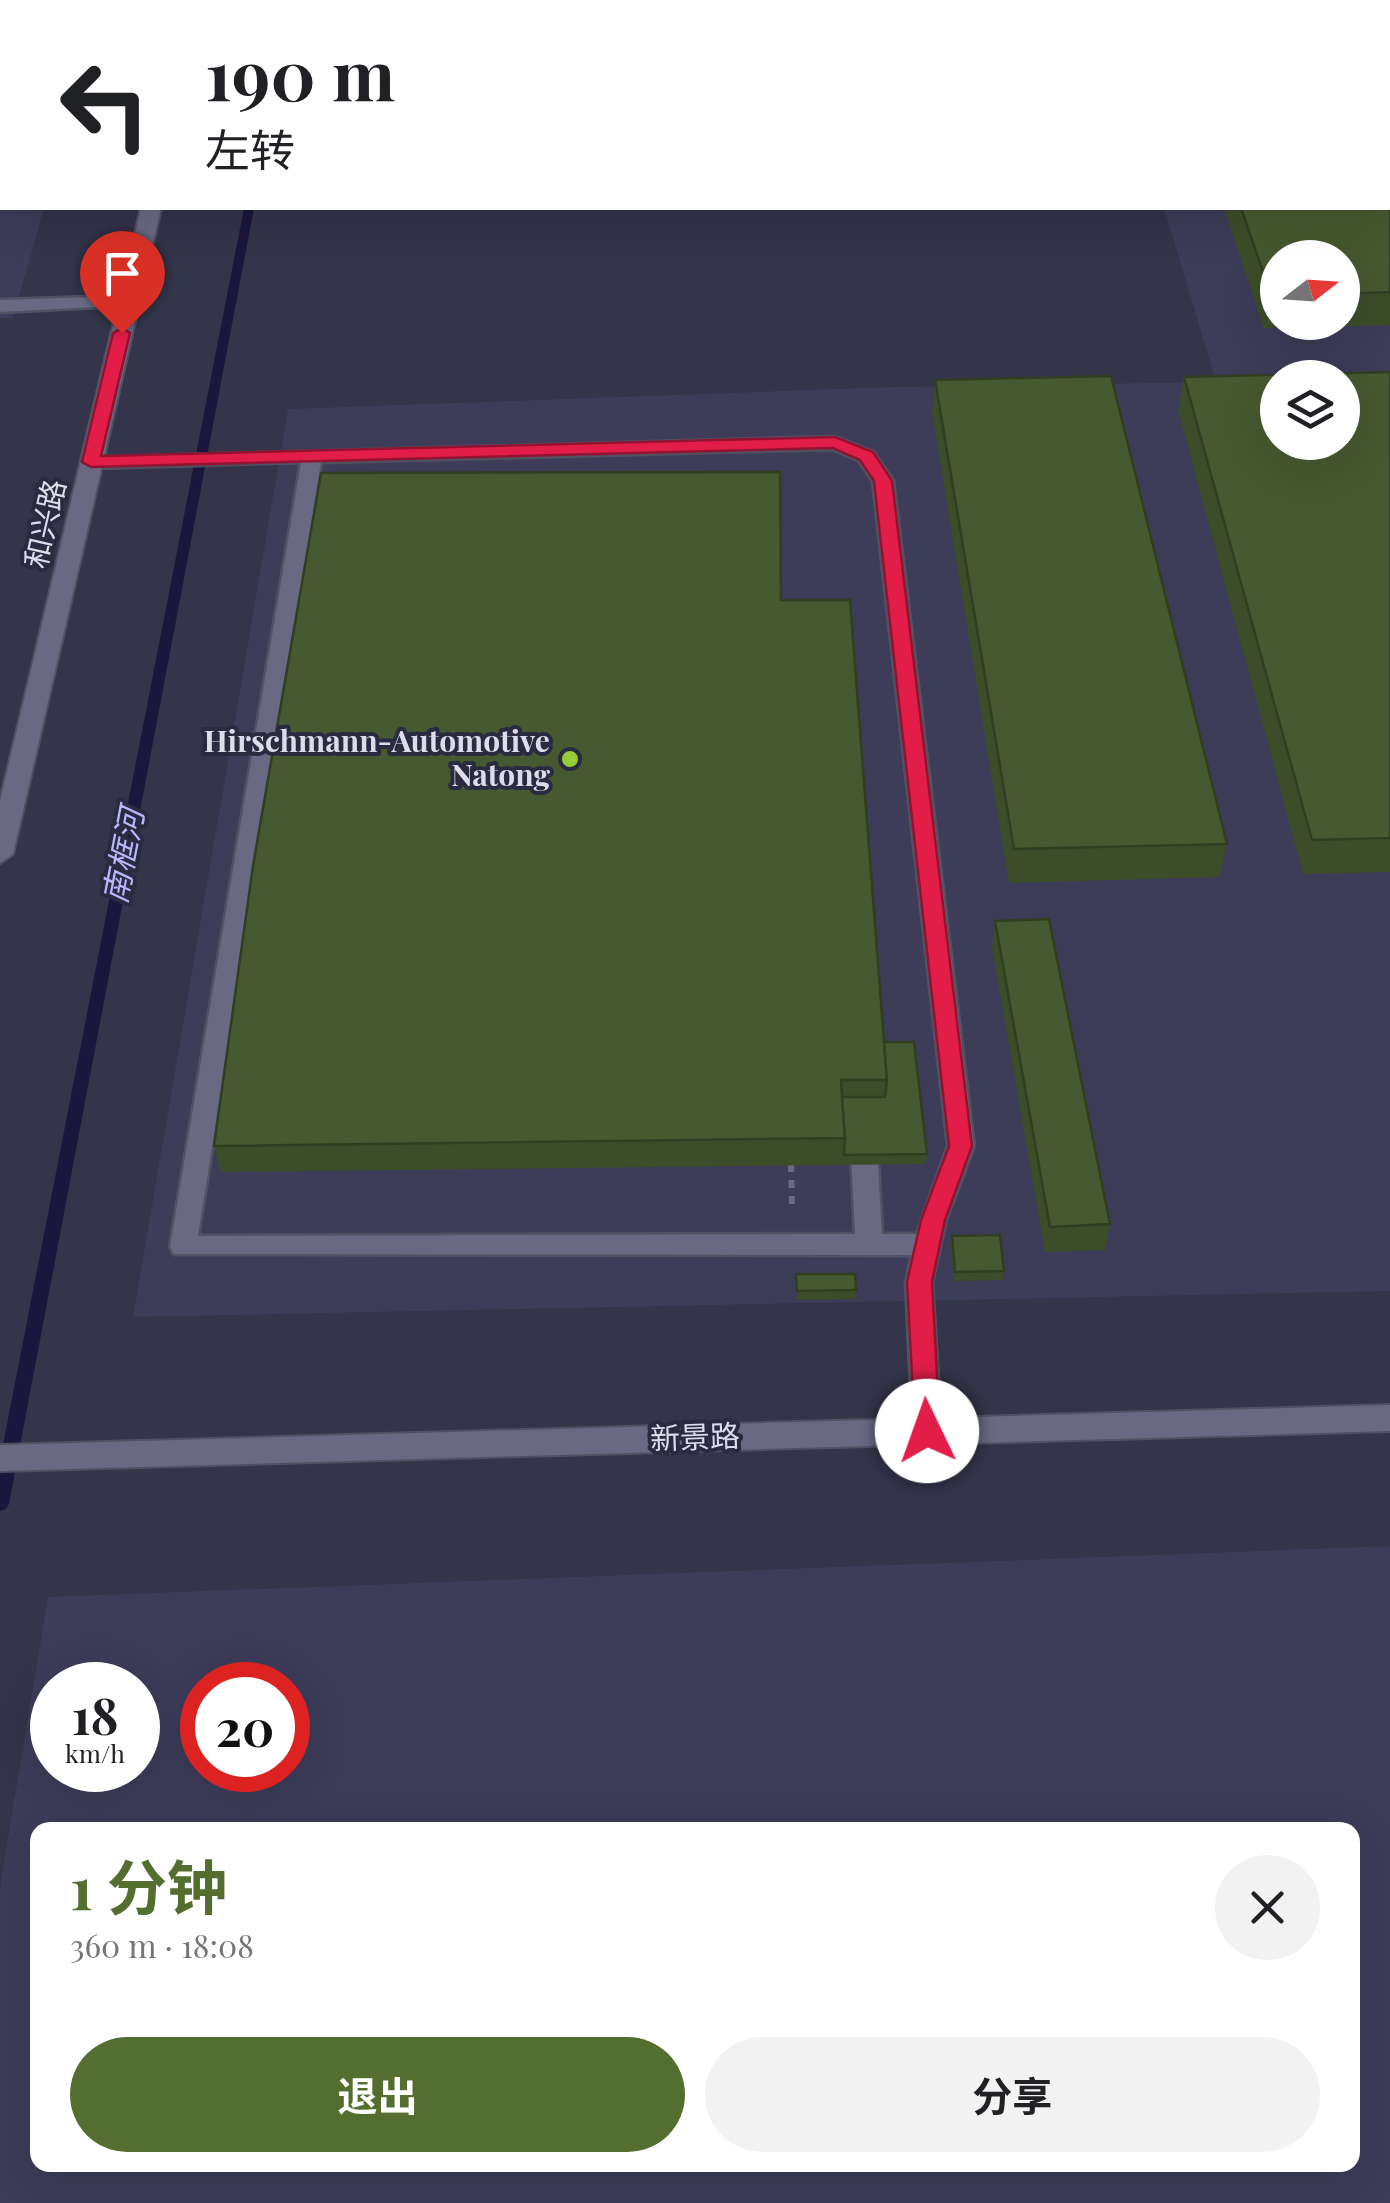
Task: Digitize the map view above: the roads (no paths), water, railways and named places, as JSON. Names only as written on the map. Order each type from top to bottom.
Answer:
[{"type":"street","name":"和兴路","points":[[0,854],[151,210]]},
{"type":"street","name":"新景路","points":[[0,1458],[1390,1418]]},
{"type":"lane","points":[[0,306],[129,301]]},
{"type":"lane","points":[[91,462],[835,443],[866,456],[883,481],[960,1146],[928,1244],[920,1282],[927,1431]]},
{"type":"lane","points":[[312,456],[183,1248],[928,1244]]},
{"type":"lane","points":[[862,1106],[869,1244]]},
{"type":"waterway","name":"南框河","points":[[0,1504],[249,210]]},
{"type":"place","name":"Hirschmann-Automotive Natong","points":[[570,759]]}]
